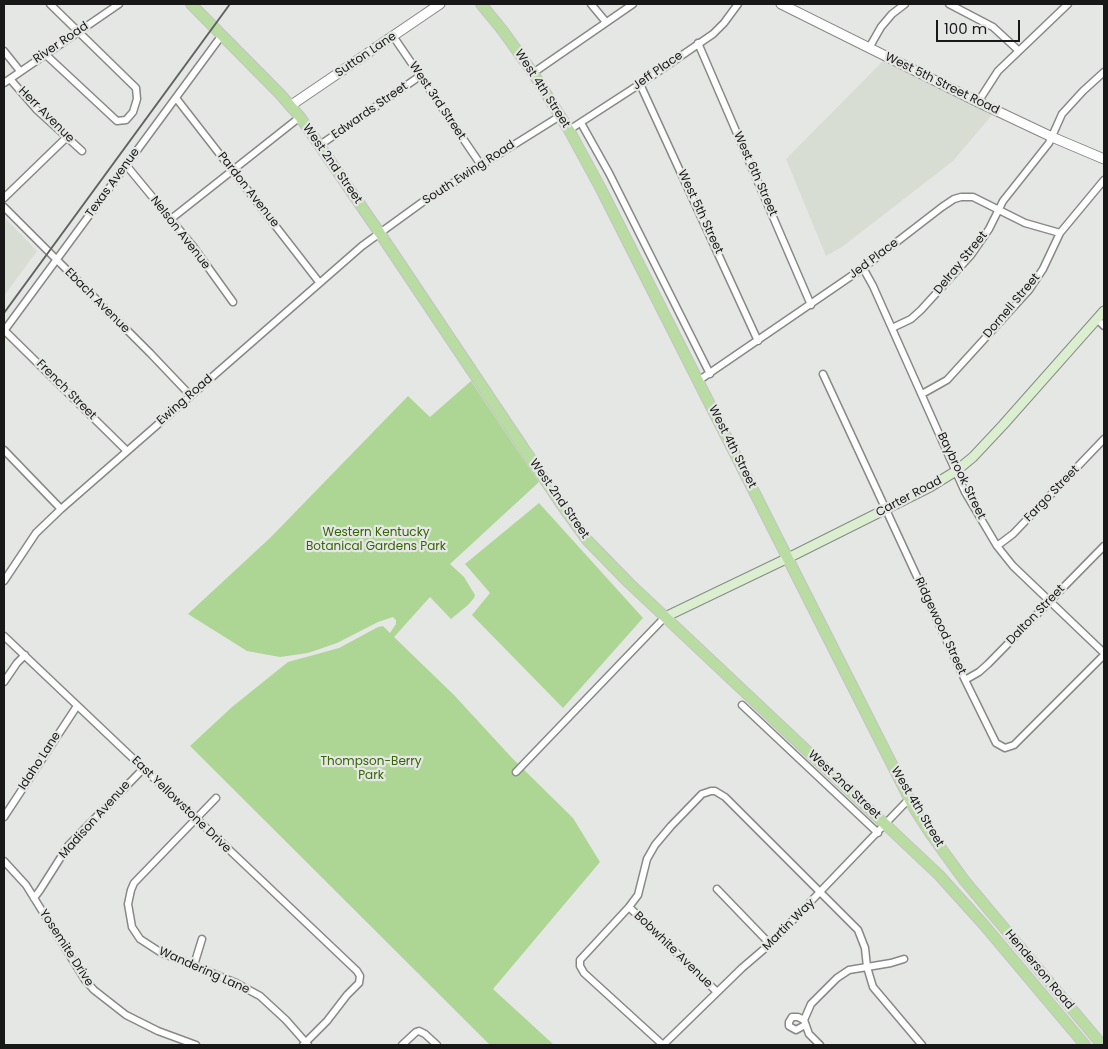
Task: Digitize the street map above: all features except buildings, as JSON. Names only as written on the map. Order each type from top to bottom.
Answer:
[{"type":"main road","name":"West 2nd Street","points":[[191,4],[300,117],[578,528],[607,562],[939,875],[994,937]]},
{"type":"main road","name":"West 4th Street","points":[[481,4],[533,73],[569,130],[602,189],[909,799],[941,848],[975,894]]},
{"type":"main road","name":"Carter Road","points":[[665,616],[930,488],[956,470],[973,457],[1003,425],[1104,311]]},
{"type":"main road","name":"Henderson Road","points":[[975,894],[1102,1045]]},
{"type":"main road","name":"Henderson Road","points":[[994,937],[1085,1045]]},
{"type":"street","points":[[45,54],[117,122],[126,120],[133,112],[137,99],[136,88],[50,4]]},
{"type":"street","name":"River Road","points":[[4,83],[119,4]]},
{"type":"street","name":"Sutton Lane","points":[[290,106],[440,4]]},
{"type":"street","points":[[591,4],[606,22]]},
{"type":"street","points":[[533,73],[633,4]]},
{"type":"street","name":"Jeff Place","points":[[569,130],[640,84],[698,43],[724,23],[738,4]]},
{"type":"street","points":[[869,48],[881,26],[905,4]]},
{"type":"street","points":[[948,4],[993,27],[1018,50]]},
{"type":"street","points":[[978,102],[998,71],[1068,4]]},
{"type":"street","name":"West 5th Street Road","points":[[788,5],[978,102],[1052,137],[1104,158]]},
{"type":"street","name":"Texas Avenue","points":[[4,330],[222,35]]},
{"type":"street","name":"West 3rd Street","points":[[393,36],[481,165]]},
{"type":"street","name":"West 6th Street","points":[[698,43],[811,304]]},
{"type":"street","points":[[4,51],[20,71]]},
{"type":"street","name":"Delray Street","points":[[892,328],[911,319],[980,242],[1003,201],[1052,137],[1062,114],[1104,72]]},
{"type":"street","name":"Edwards Street","points":[[320,145],[420,76]]},
{"type":"street","name":"Herr Avenue","points":[[10,78],[37,110],[82,151]]},
{"type":"street","name":"West 5th Street","points":[[640,84],[758,341]]},
{"type":"street","name":"Pardon Avenue","points":[[176,98],[319,282]]},
{"type":"street","name":"South Ewing Road","points":[[379,232],[560,116]]},
{"type":"street","points":[[171,219],[300,117]]},
{"type":"street","name":"West 4th Street","points":[[581,123],[609,174],[710,374]]},
{"type":"street","points":[[4,198],[67,138]]},
{"type":"street","name":"Nelson Avenue","points":[[126,165],[171,219],[233,302]]},
{"type":"street","name":"Dornell Street","points":[[922,394],[947,380],[1028,290],[1043,270],[1060,233],[1104,180]]},
{"type":"street","name":"Jed Place","points":[[698,381],[863,268],[954,199],[973,197],[1025,223],[1060,233]]},
{"type":"street","name":"Ebach Avenue","points":[[4,207],[190,395]]},
{"type":"street","name":"Ewing Road","points":[[4,581],[36,533],[61,509],[319,282],[379,232]]},
{"type":"street","name":"Baybrook Street","points":[[863,268],[892,328],[965,492],[997,546],[1013,566],[1051,600],[1104,654]]},
{"type":"street","points":[[1097,319],[1104,326]]},
{"type":"street","name":"French Street","points":[[4,330],[127,451]]},
{"type":"street","name":"Ridgewood Street","points":[[823,374],[992,738],[1000,746],[1009,747],[1033,727],[1104,654]]},
{"type":"street","name":"Fargo Street","points":[[997,546],[1013,534],[1104,439]]},
{"type":"street","points":[[4,450],[61,509]]},
{"type":"street","name":"Dalton Street","points":[[965,680],[988,664],[1104,546]]},
{"type":"street","points":[[516,772],[665,616]]},
{"type":"street","name":"East Yellowstone Drive","points":[[4,636],[286,905],[354,967],[359,974],[360,982],[306,1044]]},
{"type":"street","points":[[4,682],[17,663],[25,656]]},
{"type":"street","name":"West 2nd Street","points":[[742,705],[878,833]]},
{"type":"street","name":"Idaho Lane","points":[[4,817],[77,706]]},
{"type":"street","points":[[759,720],[768,713]]},
{"type":"street","name":"Madison Avenue","points":[[34,898],[68,846],[143,769]]},
{"type":"street","points":[[663,1045],[591,981],[581,970],[580,960],[629,907],[641,889],[647,859],[655,845],[671,826],[706,792],[715,791],[725,797],[858,930],[865,948],[870,980],[877,993],[922,1045]]},
{"type":"street","name":"Wandering Lane","points":[[216,798],[139,878],[131,890],[128,904],[132,927],[140,939],[160,952],[236,983],[260,996],[286,1020],[306,1044]]},
{"type":"street","name":"Martin Way","points":[[663,1045],[820,894],[909,799]]},
{"type":"street","name":"Yosemite Drive","points":[[4,861],[21,879],[85,980],[94,990],[133,1019],[196,1045]]},
{"type":"street","points":[[717,889],[770,944]]},
{"type":"street","name":"Bobwhite Avenue","points":[[629,907],[717,992]]},
{"type":"street","points":[[194,965],[202,939]]},
{"type":"street","points":[[820,1045],[809,1034],[804,1022],[811,1004],[837,978],[849,970],[904,959]]},
{"type":"street","points":[[402,1045],[416,1032],[420,1031],[437,1045]]},
{"type":"shaded area","points":[[883,61],[992,115],[953,161],[842,247],[826,256],[786,159]]},
{"type":"shaded area","points":[[4,217],[37,251],[4,296]]},
{"type":"green space","name":"Thompson-Berry Park","points":[[471,381],[539,482],[450,564],[464,577],[475,595],[468,605],[451,619],[430,597],[394,637],[454,695],[512,758],[573,818],[600,862],[493,989],[554,1045],[490,1045],[190,746],[232,707],[288,662],[339,648],[378,627],[383,626],[390,633],[396,624],[396,620],[393,617],[378,622],[337,643],[308,653],[280,657],[247,651],[188,614],[271,537],[408,396],[430,417]]},
{"type":"green space","points":[[539,503],[643,618],[563,708],[472,615],[490,593],[465,564]]},
{"type":"railway","points":[[4,313],[230,4]]},
{"type":"park label","name":"Western Kentucky Botanical Gardens Park","points":[[376,540]]}]
